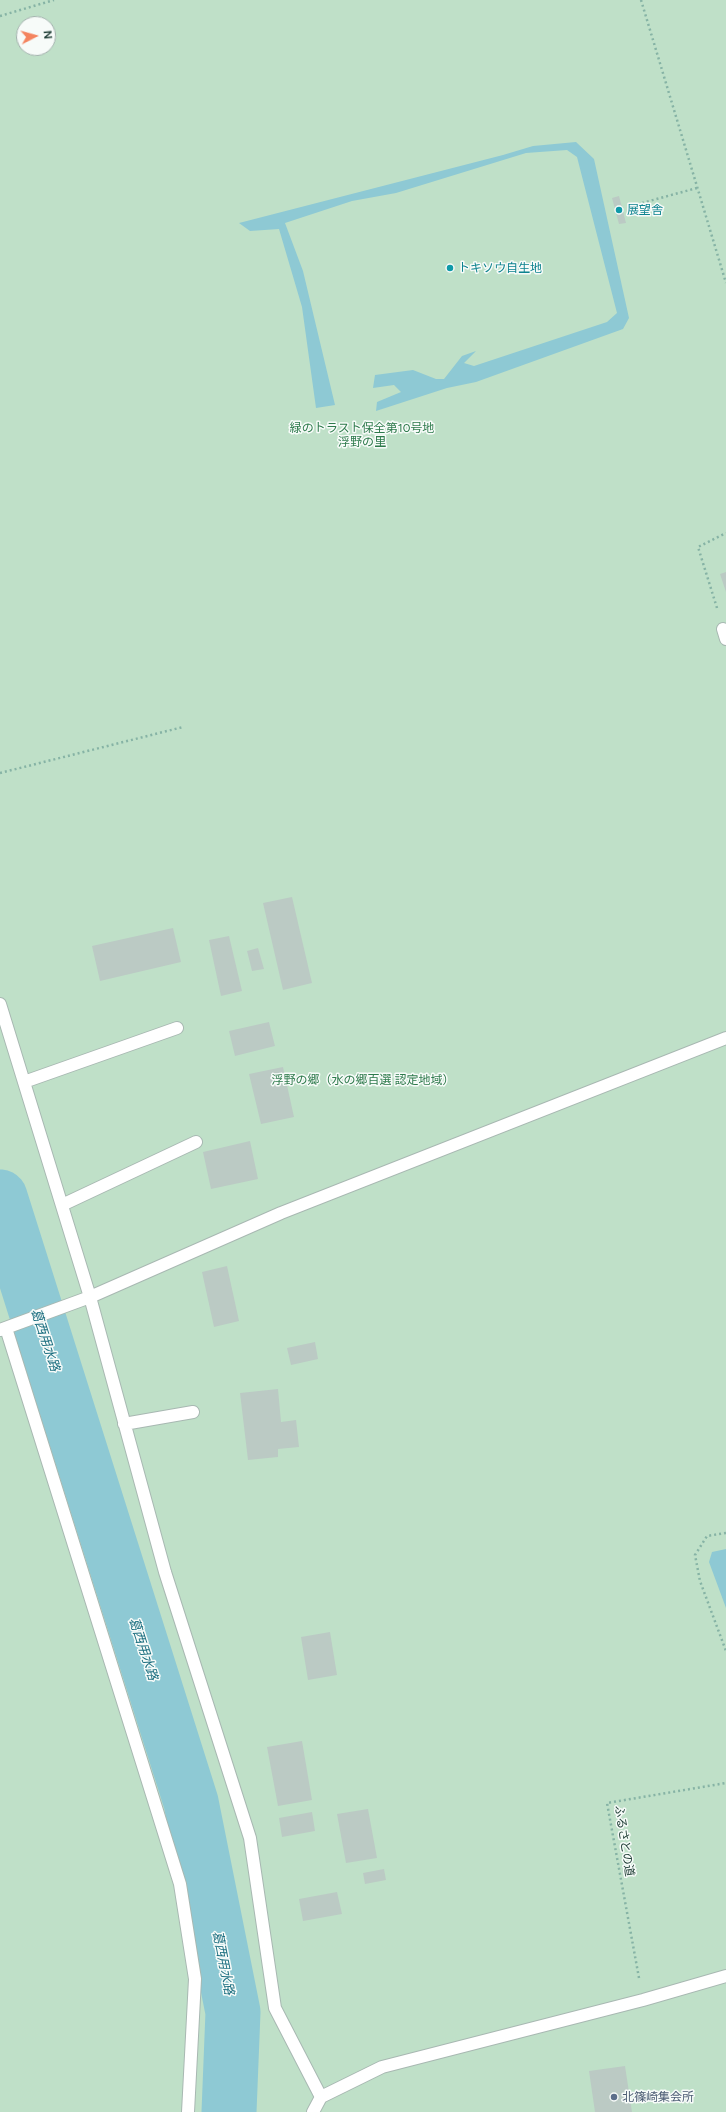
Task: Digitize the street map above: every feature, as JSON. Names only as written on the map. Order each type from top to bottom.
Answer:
[{"type":"street","points":[[0,1004],[90,1297],[165,1572],[250,1838],[275,2008],[321,2097]]},
{"type":"street","points":[[24,1082],[177,1028]]},
{"type":"street","points":[[188,2112],[195,1979],[180,1884],[8,1327],[72,1302],[90,1297],[281,1212],[726,1038]]},
{"type":"street","points":[[62,1205],[196,1142]]},
{"type":"street","points":[[124,1424],[193,1412]]},
{"type":"street","points":[[313,2112],[321,2097],[382,2067],[643,2000],[726,1976]]},
{"type":"path","points":[[0,16],[54,0]]},
{"type":"path","points":[[641,0],[726,281]]},
{"type":"path","points":[[642,203],[697,188]]},
{"type":"path","points":[[725,634],[698,547],[726,533]]},
{"type":"path","points":[[0,773],[183,727]]},
{"type":"path","points":[[726,1533],[707,1536],[694,1555],[700,1581],[726,1650]]},
{"type":"path","name":"ふるさとの道","points":[[643,2000],[607,1803],[726,1783]]},
{"type":"green space","name":"緑のトラスト保全第10号地 浮野の里","points":[[0,0],[726,0],[726,2112],[0,2112]]},
{"type":"water","points":[[576,142],[594,159],[629,318],[623,329],[476,382],[447,388],[376,411],[377,402],[401,392],[394,385],[373,388],[375,375],[413,370],[436,379],[444,379],[462,356],[476,351],[464,363],[474,366],[607,322],[617,313],[577,157],[567,150],[526,153],[396,193],[352,201],[285,223],[303,271],[335,405],[316,408],[302,307],[279,229],[250,231],[239,223],[533,146]]},
{"type":"water","points":[[726,1549],[726,1608],[709,1562],[712,1552]]},
{"type":"building","points":[[619,196],[626,223],[619,224],[612,198]]},
{"type":"building","points":[[726,572],[726,592],[720,574]]},
{"type":"building","points":[[292,897],[312,983],[283,990],[263,903]]},
{"type":"building","points":[[173,928],[181,962],[100,981],[92,946]]},
{"type":"building","points":[[229,936],[242,991],[221,996],[209,940]]},
{"type":"building","points":[[258,948],[264,969],[252,971],[247,951]]},
{"type":"building","points":[[269,1022],[275,1046],[235,1056],[229,1031]]},
{"type":"building","points":[[283,1067],[294,1117],[261,1124],[249,1074]]},
{"type":"building","points":[[250,1141],[258,1179],[211,1189],[203,1152]]},
{"type":"building","points":[[227,1266],[239,1321],[214,1327],[202,1272]]},
{"type":"building","points":[[315,1342],[318,1359],[291,1365],[287,1348]]},
{"type":"building","points":[[278,1389],[281,1422],[296,1420],[299,1447],[278,1449],[278,1457],[248,1460],[240,1393]]},
{"type":"building","points":[[330,1632],[337,1675],[308,1680],[301,1637]]},
{"type":"building","points":[[302,1741],[312,1800],[278,1806],[267,1747]]},
{"type":"building","points":[[368,1809],[377,1858],[346,1863],[337,1814]]},
{"type":"building","points":[[312,1812],[315,1831],[282,1837],[279,1818]]},
{"type":"building","points":[[384,1869],[386,1880],[365,1884],[363,1873]]},
{"type":"building","points":[[337,1892],[342,1914],[303,1921],[299,1899]]},
{"type":"building","points":[[625,2066],[632,2112],[595,2112],[589,2071]]},
{"type":"waterway","name":"葛西用水路","points":[[0,1197],[191,1802],[233,2012],[229,2112]]},
{"type":"place","name":"展望舎","points":[[619,210]]},
{"type":"place","name":"トキソウ自生地","points":[[450,268]]},
{"type":"place","name":"北篠崎集会所","points":[[614,2097]]},
{"type":"park label","name":"浮野の郷（水の郷百選 認定地域）","points":[[363,1080]]}]
